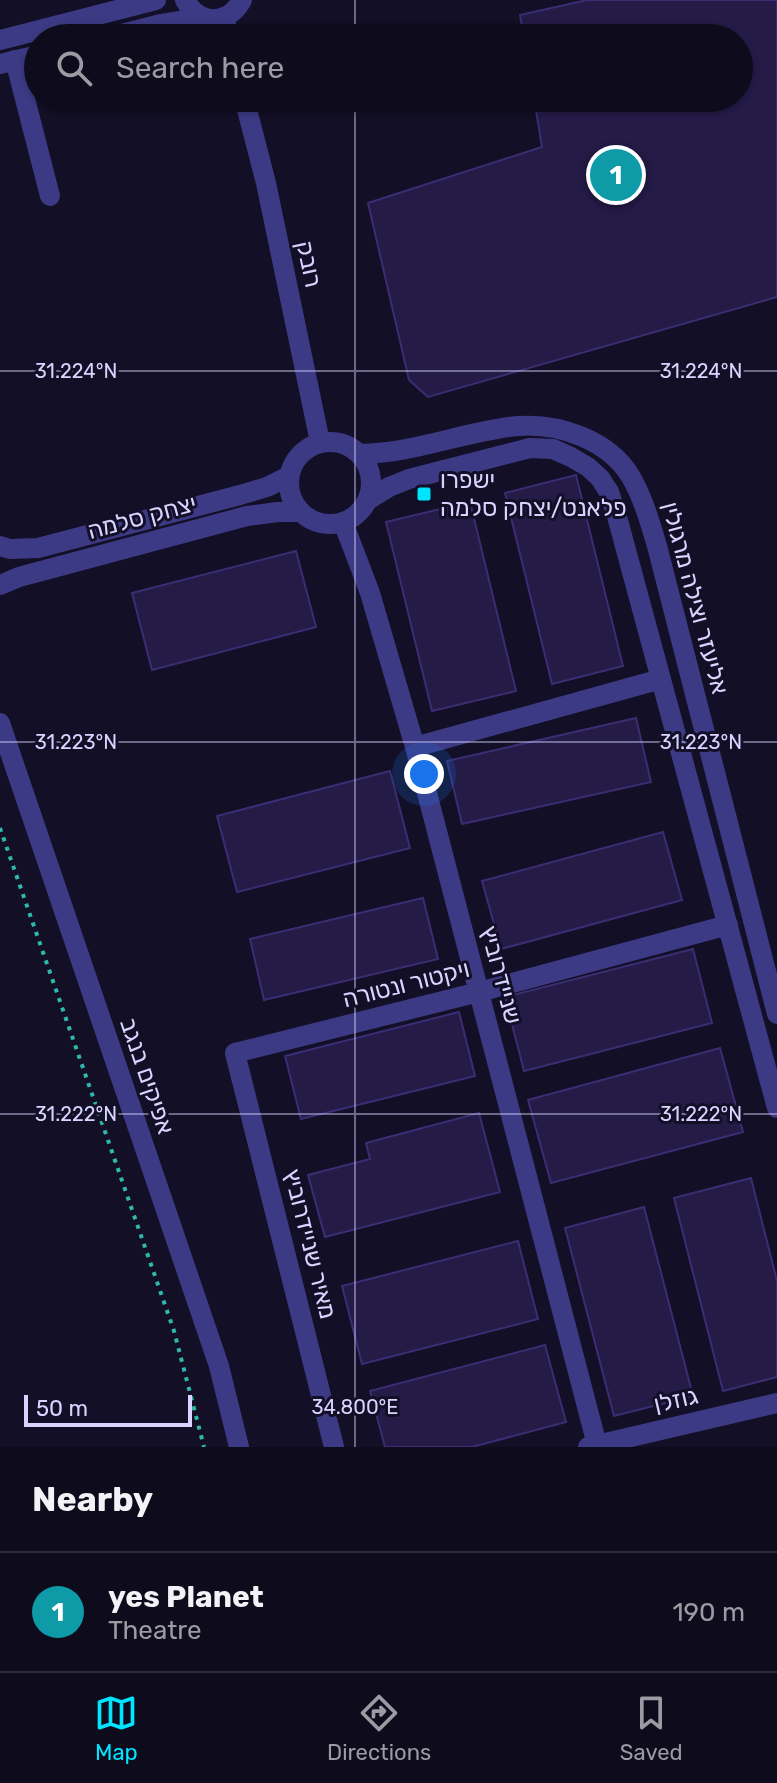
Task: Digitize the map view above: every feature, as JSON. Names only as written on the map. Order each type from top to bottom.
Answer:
[{"type":"street","points":[[62,24],[156,0]]},
{"type":"street","points":[[185,0],[193,11],[210,19],[233,12],[242,0]]},
{"type":"street","points":[[161,24],[202,17]]},
{"type":"street","points":[[224,17],[226,24]]},
{"type":"street","points":[[0,40],[24,34]]},
{"type":"street","points":[[7,62],[50,196]]},
{"type":"street","name":"רובק","points":[[248,112],[266,183],[320,442]]},
{"type":"street","name":"אליעזר וצילה מרגולין","points":[[361,454],[405,451],[518,426],[544,426],[595,442],[629,474],[643,501],[657,546],[777,1014]]},
{"type":"street","points":[[368,500],[371,488],[368,464],[353,447],[332,441],[320,442],[299,454],[293,464],[289,476],[293,502],[310,519],[332,524],[354,517],[368,500],[409,479],[530,448],[553,449],[588,467],[600,478],[609,492],[777,1105]]},
{"type":"street","name":"יצחק סלמה","points":[[0,546],[10,549],[38,548],[240,495],[289,476]]},
{"type":"street","name":"יצחק סלמה","points":[[0,585],[30,574],[247,516],[301,512]]},
{"type":"street","name":"שניידרוביץ","points":[[343,522],[370,593],[415,747],[592,1446]]},
{"type":"street","points":[[415,747],[661,679]]},
{"type":"street","name":"אפיקים בנגב","points":[[0,723],[219,1366],[239,1447]]},
{"type":"street","name":"ויקטור ונטורה","points":[[235,1053],[728,925]]},
{"type":"street","name":"מאיר שניידרוביץ","points":[[235,1053],[334,1447]]},
{"type":"street","name":"גוזלן","points":[[592,1446],[777,1403]]},
{"type":"path","points":[[0,828],[174,1331],[204,1447]]},
{"type":"building","points":[[587,0],[777,0],[777,297],[428,397],[409,380],[368,203],[542,147],[536,112],[753,112],[753,24],[522,24],[520,15]]},
{"type":"building","points":[[576,475],[623,666],[552,684],[505,493]]},
{"type":"building","points":[[470,502],[516,691],[432,711],[386,522]]},
{"type":"building","points":[[296,551],[316,627],[152,670],[132,593]]},
{"type":"building","points":[[636,718],[651,782],[462,824],[447,761]]},
{"type":"building","points":[[390,771],[410,848],[237,892],[217,816]]},
{"type":"building","points":[[663,832],[682,900],[501,949],[482,881]]},
{"type":"building","points":[[423,898],[438,959],[264,1000],[250,939]]},
{"type":"building","points":[[693,949],[712,1023],[524,1071],[505,997]]},
{"type":"building","points":[[459,1012],[475,1076],[301,1119],[285,1056]]},
{"type":"building","points":[[720,1048],[743,1132],[551,1183],[528,1100]]},
{"type":"building","points":[[479,1113],[500,1192],[325,1237],[308,1175],[370,1159],[366,1143]]},
{"type":"building","points":[[751,1178],[777,1281],[777,1377],[723,1391],[674,1198]]},
{"type":"building","points":[[644,1207],[693,1396],[614,1416],[565,1228]]},
{"type":"building","points":[[518,1241],[538,1319],[362,1364],[342,1286]]},
{"type":"building","points":[[545,1345],[566,1422],[472,1447],[385,1447],[370,1391]]},
{"type":"place","name":"yes Planet","points":[[616,175]]},
{"type":"place","name":"ישפרו פלאנט/יצחק סלמה","points":[[424,494]]}]
